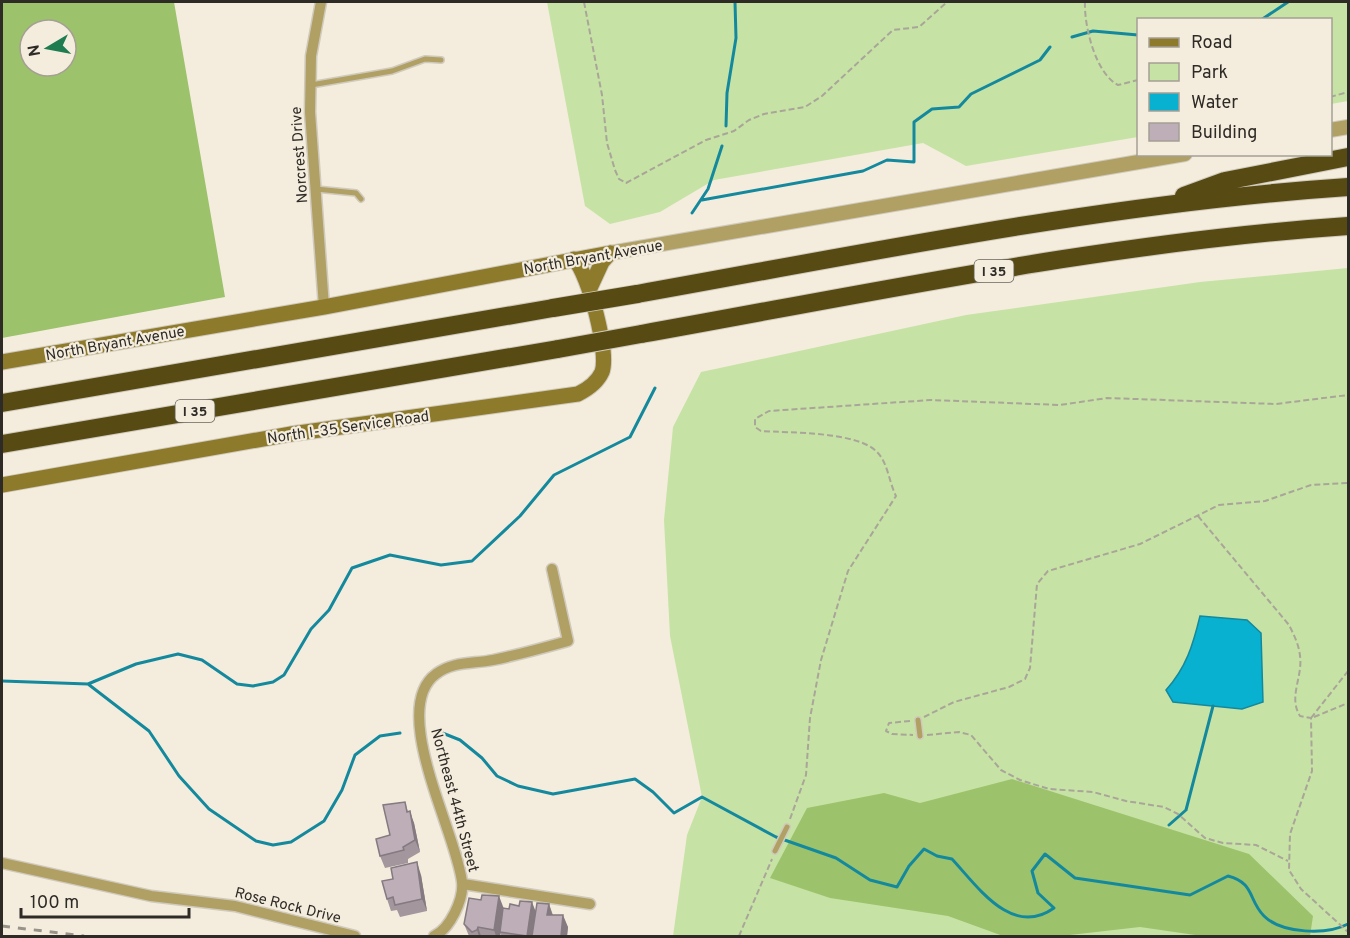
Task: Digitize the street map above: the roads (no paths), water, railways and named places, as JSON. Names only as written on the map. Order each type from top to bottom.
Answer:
[{"type":"highway","points":[[1151,208],[1225,182],[1348,157]]},
{"type":"highway","points":[[2,403],[1151,208],[1348,187]]},
{"type":"highway","name":"I 35","points":[[2,444],[1065,259],[1220,238],[1348,226]]},
{"type":"main road","name":"North Bryant Avenue","points":[[2,362],[324,307],[610,253]]},
{"type":"main road","points":[[590,288],[602,262],[610,253]]},
{"type":"main road","name":"North I-35 Service Road","points":[[2,485],[291,434],[578,394],[596,381],[604,364],[590,288],[582,268],[574,259]]},
{"type":"street","name":"Norcrest Drive","points":[[321,2],[311,56],[310,86],[324,307]]},
{"type":"street","points":[[1332,130],[1348,127]]},
{"type":"street","name":"North Bryant Avenue","points":[[610,253],[1173,156]]},
{"type":"street","name":"Northeast 44th Street","points":[[434,936],[452,919],[463,884],[422,742],[418,715],[420,698],[434,675],[447,668],[490,661],[568,642],[552,569]]},
{"type":"street","name":"Rose Rock Drive","points":[[2,863],[151,896],[235,906],[355,936]]},
{"type":"street","points":[[463,884],[590,904]]},
{"type":"lane","points":[[310,86],[392,71],[425,59],[441,60]]},
{"type":"lane","points":[[316,189],[356,193],[362,199]]},
{"type":"lane","points":[[918,720],[920,736]]},
{"type":"lane","points":[[775,851],[787,827]]},
{"type":"water","points":[[1200,616],[1247,620],[1261,633],[1263,702],[1242,709],[1173,702],[1166,690],[1188,656]]},
{"type":"waterway","points":[[726,126],[727,93],[736,38],[735,2]]},
{"type":"waterway","points":[[1264,18],[1288,2]]},
{"type":"waterway","points":[[1072,37],[1093,31],[1137,35]]},
{"type":"waterway","points":[[702,200],[863,171],[887,160],[914,162],[914,122],[932,109],[959,107],[971,94],[1040,60],[1050,47]]},
{"type":"waterway","points":[[692,213],[708,189],[722,146]]},
{"type":"waterway","points":[[2,681],[88,684],[136,664],[178,654],[202,660],[237,684],[253,686],[273,682],[284,675],[311,629],[329,610],[352,568],[390,555],[441,565],[472,561],[520,516],[554,475],[630,437],[655,388]]},
{"type":"waterway","points":[[88,684],[149,731],[179,776],[209,809],[256,841],[273,845],[291,842],[324,821],[342,790],[355,755],[380,736],[400,733]]},
{"type":"waterway","points":[[1169,825],[1186,810],[1213,706]]},
{"type":"waterway","points":[[435,730],[460,740],[482,758],[497,776],[518,786],[553,794],[635,779],[653,792],[674,813],[702,797],[776,837],[836,858],[870,880],[897,887],[909,866],[924,849],[937,856],[952,859],[997,905],[1010,913],[1024,917],[1039,916],[1054,908],[1038,893],[1032,871],[1045,854],[1075,878],[1190,895],[1228,876],[1243,883],[1259,910],[1272,922],[1305,931],[1329,930],[1348,924]]},
{"type":"railway","points":[[2,926],[84,936]]}]
